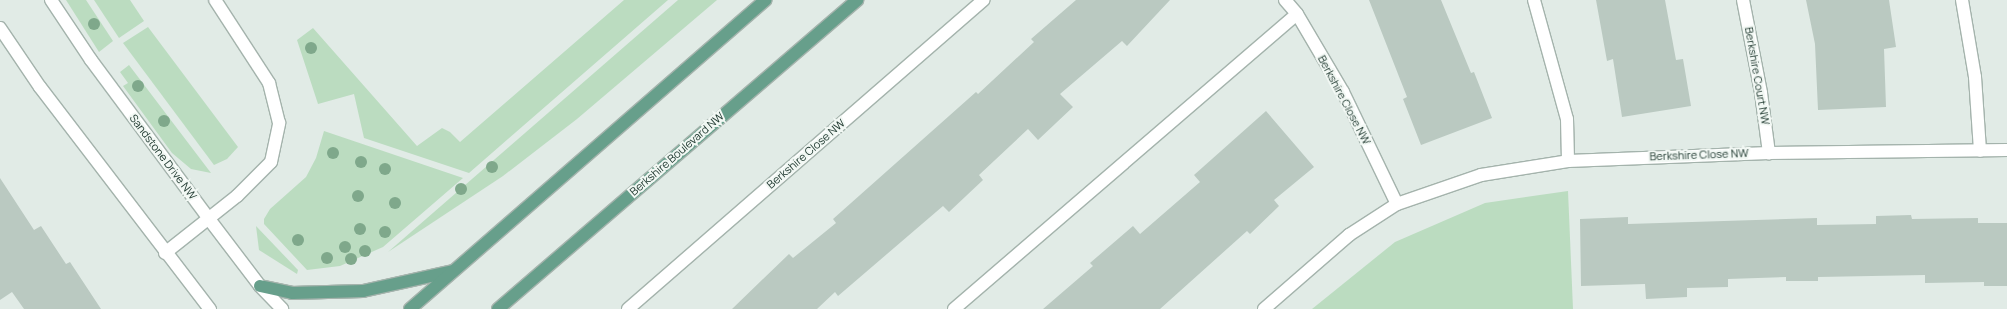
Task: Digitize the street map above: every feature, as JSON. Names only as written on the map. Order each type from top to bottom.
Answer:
[{"type":"main road","points":[[410,309],[765,0]]},
{"type":"main road","name":"Berkshire Boulevard NW","points":[[498,309],[857,0]]},
{"type":"main road","points":[[260,286],[292,293],[363,290],[456,270]]},
{"type":"street","name":"Sandstone Drive NW","points":[[51,0],[91,60],[209,219],[260,286],[282,309]]},
{"type":"street","points":[[166,253],[237,196],[271,162],[279,123],[269,83],[215,0]]},
{"type":"street","name":"Berkshire Close NW","points":[[628,309],[984,0]]},
{"type":"street","name":"Berkshire Close NW","points":[[1285,0],[1297,14],[1343,92],[1397,204]]},
{"type":"street","points":[[1534,0],[1567,120],[1568,161]]},
{"type":"street","name":"Berkshire Court NW","points":[[1743,0],[1761,93],[1769,153]]},
{"type":"street","points":[[1962,0],[1975,77],[1980,151]]},
{"type":"street","points":[[954,309],[1297,14]]},
{"type":"street","points":[[0,28],[40,87],[210,309]]},
{"type":"street","name":"Berkshire Close NW","points":[[1264,309],[1349,235],[1397,204],[1481,175],[1568,161],[1769,153],[2007,150]]},
{"type":"green space","points":[[66,0],[86,0],[113,41],[99,52]]},
{"type":"green space","points":[[94,0],[130,0],[144,21],[119,38]]},
{"type":"green space","points":[[624,0],[668,0],[469,173],[364,138],[354,94],[318,104],[297,40],[313,28],[417,146],[442,128],[450,132],[460,142]]},
{"type":"green space","points":[[678,0],[717,0],[577,119],[503,176],[388,252]]},
{"type":"green space","points":[[148,27],[238,147],[227,159],[214,165],[123,43]]},
{"type":"green space","points":[[129,65],[211,173],[191,169],[172,153],[123,86],[128,83],[120,72]]},
{"type":"green space","points":[[324,131],[463,178],[383,247],[340,266],[307,270],[264,224],[264,219],[270,209],[306,177],[316,158]]},
{"type":"green space","points":[[1568,191],[1573,309],[1312,309],[1395,242],[1485,203]]},
{"type":"green space","points":[[256,226],[298,270],[297,274],[259,250]]},
{"type":"building","points":[[1076,0],[1170,0],[1127,46],[1122,41],[1060,94],[1073,107],[1038,140],[1028,129],[979,175],[983,180],[949,212],[943,206],[838,296],[835,292],[817,309],[732,309],[789,254],[793,258],[836,223],[833,219],[976,92],[978,94],[1034,42],[1031,39]]},
{"type":"building","points":[[1369,0],[1441,0],[1471,73],[1474,72],[1492,118],[1421,145],[1403,99],[1407,97]]},
{"type":"building","points":[[1596,0],[1665,0],[1676,60],[1683,59],[1691,106],[1622,117],[1613,59],[1607,61]]},
{"type":"building","points":[[1806,0],[1889,0],[1896,47],[1884,49],[1886,107],[1818,110],[1815,44]]},
{"type":"building","points":[[1266,111],[1314,167],[1274,200],[1279,206],[1250,234],[1247,231],[1160,309],[1043,309],[1093,266],[1090,263],[1133,226],[1140,234],[1200,182],[1194,175]]},
{"type":"building","points":[[0,178],[34,230],[41,226],[66,264],[70,262],[101,309],[24,309],[12,292],[0,300]]},
{"type":"building","points":[[1911,215],[1912,219],[1978,218],[1978,223],[2007,223],[2007,286],[1984,286],[1984,282],[1925,283],[1925,275],[1818,277],[1818,281],[1786,281],[1786,277],[1728,279],[1728,287],[1687,288],[1687,297],[1646,299],[1645,284],[1581,286],[1580,219],[1628,217],[1628,224],[1817,218],[1817,225],[1876,224],[1876,216]]}]
